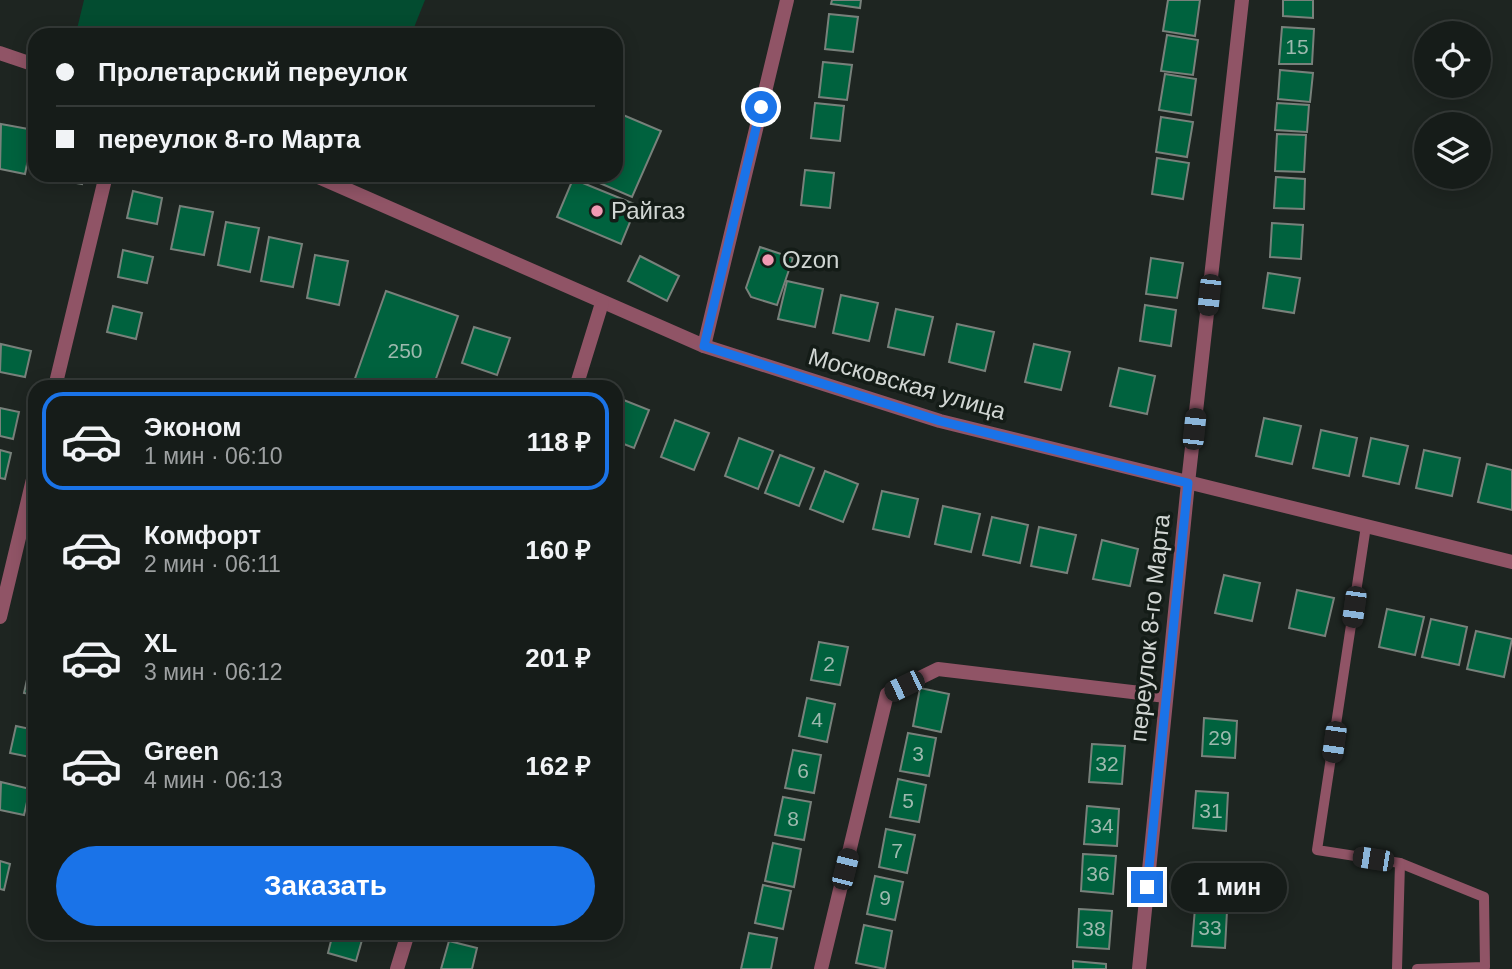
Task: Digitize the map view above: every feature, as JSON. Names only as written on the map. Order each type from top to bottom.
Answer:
[{"type":"street","points":[[704,346],[787,0]]},
{"type":"street","name":"переулок 8-го Марта","points":[[1139,969],[1188,483],[1242,0]]},
{"type":"street","points":[[0,53],[28,63]]},
{"type":"street","points":[[57,380],[104,182]]},
{"type":"street","name":"Московская улица","points":[[330,182],[704,346],[940,421],[1512,562]]},
{"type":"street","points":[[578,380],[602,303]]},
{"type":"street","points":[[0,617],[28,500]]},
{"type":"street","points":[[821,969],[887,694],[938,669],[1166,696]]},
{"type":"street","points":[[397,969],[406,940]]},
{"type":"lane","points":[[1366,526],[1317,850],[1400,863],[1483,897],[1485,967],[1417,969]]},
{"type":"lane","points":[[1397,969],[1400,863]]},
{"type":"green space","points":[[84,0],[425,0],[414,28],[77,28]]},
{"type":"building","points":[[832,0],[861,0],[860,8],[831,4]]},
{"type":"building","points":[[1168,0],[1200,0],[1195,36],[1163,31]]},
{"type":"building","points":[[1283,0],[1313,0],[1313,18],[1283,16]]},
{"type":"building","points":[[829,14],[858,17],[853,52],[825,49]]},
{"type":"building","points":[[1282,27],[1314,29],[1312,64],[1279,64]]},
{"type":"building","points":[[1167,35],[1198,40],[1193,75],[1161,71]]},
{"type":"building","points":[[823,62],[852,65],[847,100],[819,97]]},
{"type":"building","points":[[1280,70],[1313,73],[1310,102],[1278,99]]},
{"type":"building","points":[[1165,74],[1196,79],[1191,115],[1159,110]]},
{"type":"building","points":[[815,103],[844,106],[840,141],[811,138]]},
{"type":"building","points":[[1277,103],[1309,105],[1307,132],[1275,130]]},
{"type":"building","points":[[623,115],[661,131],[632,197],[597,182],[623,182]]},
{"type":"building","points":[[1161,117],[1193,122],[1187,157],[1156,152]]},
{"type":"building","points":[[1,124],[28,129],[25,174],[0,169]]},
{"type":"building","points":[[1277,134],[1306,135],[1304,172],[1275,171]]},
{"type":"building","points":[[1157,158],[1189,163],[1183,199],[1152,194]]},
{"type":"building","points":[[805,170],[834,173],[830,208],[801,205]]},
{"type":"building","points":[[1276,177],[1305,179],[1304,209],[1274,208]]},
{"type":"building","name":"Райгаз","points":[[572,182],[580,182],[637,205],[621,244],[557,217]]},
{"type":"building","points":[[133,191],[162,198],[157,224],[127,218]]},
{"type":"building","points":[[180,206],[213,212],[204,255],[171,249]]},
{"type":"building","points":[[226,222],[259,228],[250,272],[218,265]]},
{"type":"building","points":[[1272,223],[1303,225],[1301,259],[1270,257]]},
{"type":"building","points":[[269,237],[302,244],[293,287],[261,281]]},
{"type":"building","points":[[760,247],[793,258],[777,305],[751,297],[746,288]]},
{"type":"building","points":[[123,250],[153,257],[147,283],[118,277]]},
{"type":"building","points":[[315,255],[348,261],[339,305],[307,298]]},
{"type":"building","points":[[640,256],[679,276],[667,301],[628,281]]},
{"type":"building","points":[[1151,258],[1183,263],[1177,298],[1146,294]]},
{"type":"building","points":[[1268,273],[1300,278],[1294,313],[1263,308]]},
{"type":"building","points":[[787,281],[823,289],[815,327],[778,319]]},
{"type":"building","points":[[386,291],[458,316],[435,380],[354,380]]},
{"type":"building","points":[[841,295],[878,303],[869,341],[833,333]]},
{"type":"building","points":[[1145,305],[1176,310],[1171,346],[1140,341]]},
{"type":"building","points":[[113,306],[142,313],[136,339],[107,332]]},
{"type":"building","points":[[896,309],[933,317],[924,355],[888,347]]},
{"type":"building","points":[[957,324],[994,332],[985,371],[949,362]]},
{"type":"building","points":[[474,327],[510,338],[497,375],[462,363]]},
{"type":"building","points":[[1,344],[31,351],[25,377],[0,372]]},
{"type":"building","points":[[1034,344],[1070,352],[1061,390],[1025,382]]},
{"type":"building","points":[[1119,368],[1155,376],[1147,414],[1110,406]]},
{"type":"building","points":[[623,400],[649,410],[634,448],[623,444]]},
{"type":"building","points":[[0,408],[19,412],[13,439],[0,436]]},
{"type":"building","points":[[1264,418],[1301,426],[1292,464],[1256,456]]},
{"type":"building","points":[[675,420],[709,433],[694,470],[661,457]]},
{"type":"building","points":[[1321,430],[1357,438],[1349,476],[1313,468]]},
{"type":"building","points":[[739,438],[773,451],[758,489],[725,476]]},
{"type":"building","points":[[1371,438],[1408,446],[1399,484],[1363,476]]},
{"type":"building","points":[[0,450],[11,453],[5,479],[0,478]]},
{"type":"building","points":[[1424,450],[1460,458],[1452,496],[1416,488]]},
{"type":"building","points":[[780,455],[814,468],[799,506],[765,493]]},
{"type":"building","points":[[1487,464],[1512,470],[1512,510],[1478,502]]},
{"type":"building","points":[[825,471],[858,484],[843,522],[810,509]]},
{"type":"building","points":[[882,491],[918,499],[909,537],[873,529]]},
{"type":"building","points":[[943,506],[980,514],[971,552],[935,544]]},
{"type":"building","points":[[992,517],[1028,525],[1020,563],[983,555]]},
{"type":"building","points":[[1039,527],[1076,535],[1067,573],[1031,566]]},
{"type":"building","points":[[1102,540],[1138,549],[1130,586],[1093,579]]},
{"type":"building","points":[[1224,575],[1260,583],[1252,621],[1215,613]]},
{"type":"building","points":[[1297,590],[1334,598],[1325,636],[1289,628]]},
{"type":"building","points":[[1387,609],[1424,617],[1415,655],[1379,647]]},
{"type":"building","points":[[1431,619],[1467,627],[1459,665],[1422,657]]},
{"type":"building","points":[[1476,631],[1512,639],[1504,677],[1467,669]]},
{"type":"building","points":[[819,642],[848,647],[840,685],[811,680]]},
{"type":"building","points":[[28,675],[28,694],[24,693]]},
{"type":"building","points":[[920,688],[949,694],[941,732],[913,726]]},
{"type":"building","points":[[807,698],[835,704],[827,742],[799,736]]},
{"type":"building","points":[[1204,718],[1237,721],[1235,758],[1202,756]]},
{"type":"building","points":[[16,726],[28,729],[28,757],[10,753]]},
{"type":"building","points":[[908,733],[936,738],[929,776],[900,771]]},
{"type":"building","points":[[1092,744],[1125,746],[1122,784],[1089,782]]},
{"type":"building","points":[[793,750],[821,755],[814,793],[785,788]]},
{"type":"building","points":[[898,779],[926,785],[919,822],[890,817]]},
{"type":"building","points":[[1,782],[28,789],[24,815],[0,810]]},
{"type":"building","points":[[1196,791],[1228,793],[1226,831],[1193,828]]},
{"type":"building","points":[[783,797],[811,802],[804,840],[775,835]]},
{"type":"building","points":[[1087,806],[1119,809],[1117,846],[1084,844]]},
{"type":"building","points":[[886,829],[915,835],[907,873],[879,867]]},
{"type":"building","points":[[773,843],[801,849],[794,887],[765,881]]},
{"type":"building","points":[[1083,854],[1116,856],[1113,894],[1081,891]]},
{"type":"building","points":[[0,861],[10,864],[4,890],[0,889]]},
{"type":"building","points":[[875,876],[903,882],[895,920],[867,914]]},
{"type":"building","points":[[763,885],[791,891],[783,929],[755,923]]},
{"type":"building","points":[[1195,908],[1227,911],[1225,948],[1192,946]]},
{"type":"building","points":[[1079,909],[1112,911],[1109,949],[1077,947]]},
{"type":"building","points":[[864,925],[892,931],[885,969],[856,963]]},
{"type":"building","points":[[749,933],[777,938],[771,969],[741,969]]},
{"type":"building","points":[[331,940],[362,940],[356,961],[328,953]]},
{"type":"building","points":[[449,941],[477,948],[472,969],[441,969]]},
{"type":"building","points":[[1073,961],[1106,964],[1106,969],[1073,969]]},
{"type":"place","name":"Райгаз","points":[[597,211]]},
{"type":"place","name":"Ozon","points":[[768,260]]},
{"type":"route","points":[[761,107],[704,346],[940,421],[1188,483],[1147,887]]}]
